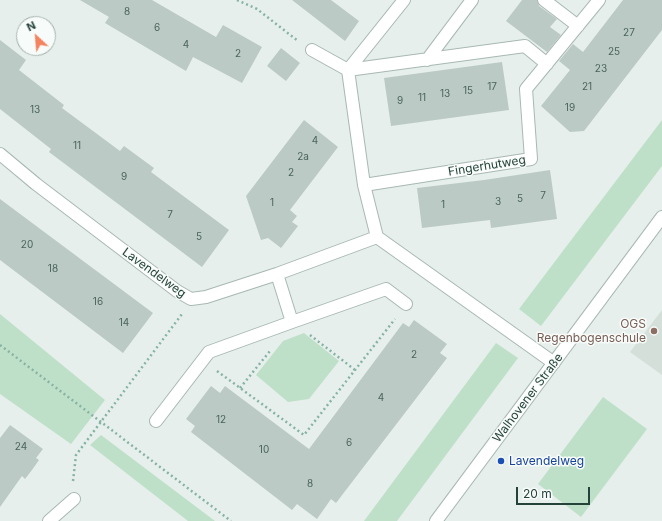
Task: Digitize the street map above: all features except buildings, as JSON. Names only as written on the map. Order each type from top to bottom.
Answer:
[{"type":"street","points":[[404,0],[348,70],[364,185],[376,237],[554,363]]},
{"type":"street","points":[[427,60],[472,0]]},
{"type":"street","points":[[544,0],[578,26]]},
{"type":"street","name":"Fingerhutweg","points":[[364,185],[531,159],[526,89],[600,0]]},
{"type":"street","points":[[312,50],[348,70],[525,46],[547,64]]},
{"type":"street","name":"Lavendelweg","points":[[0,154],[36,184],[177,291],[191,299],[206,297],[277,274],[376,237]]},
{"type":"street","name":"Walhovener Straße","points":[[436,521],[662,217]]},
{"type":"street","points":[[277,274],[292,322]]},
{"type":"street","points":[[156,421],[209,352],[386,289],[406,304]]},
{"type":"street","points":[[49,521],[74,500]]},
{"type":"path","points":[[237,0],[257,9],[312,50]]},
{"type":"path","points":[[74,500],[72,474],[76,455],[179,319],[191,299]]},
{"type":"path","points":[[202,360],[304,435],[406,304]]},
{"type":"path","points":[[292,322],[355,370]]},
{"type":"path","points":[[0,345],[232,521]]},
{"type":"path","points":[[240,388],[273,346]]},
{"type":"shaded area","name":"OGS Regenbogenschule","points":[[662,310],[662,375],[630,352]]},
{"type":"green space","points":[[662,120],[662,166],[541,326],[519,309]]},
{"type":"green space","points":[[0,314],[105,400],[71,444],[0,394]]},
{"type":"green space","points":[[304,333],[339,361],[309,399],[288,402],[256,375],[283,341]]},
{"type":"green space","points":[[496,343],[518,358],[397,521],[364,521]]},
{"type":"green space","points":[[603,397],[647,429],[581,517],[538,484]]},
{"type":"green space","points":[[101,435],[215,521],[188,521],[90,445]]},
{"type":"place","name":"OGS Regenbogenschule","points":[[654,331]]},
{"type":"place","name":"Lavendelweg","points":[[501,461]]}]
